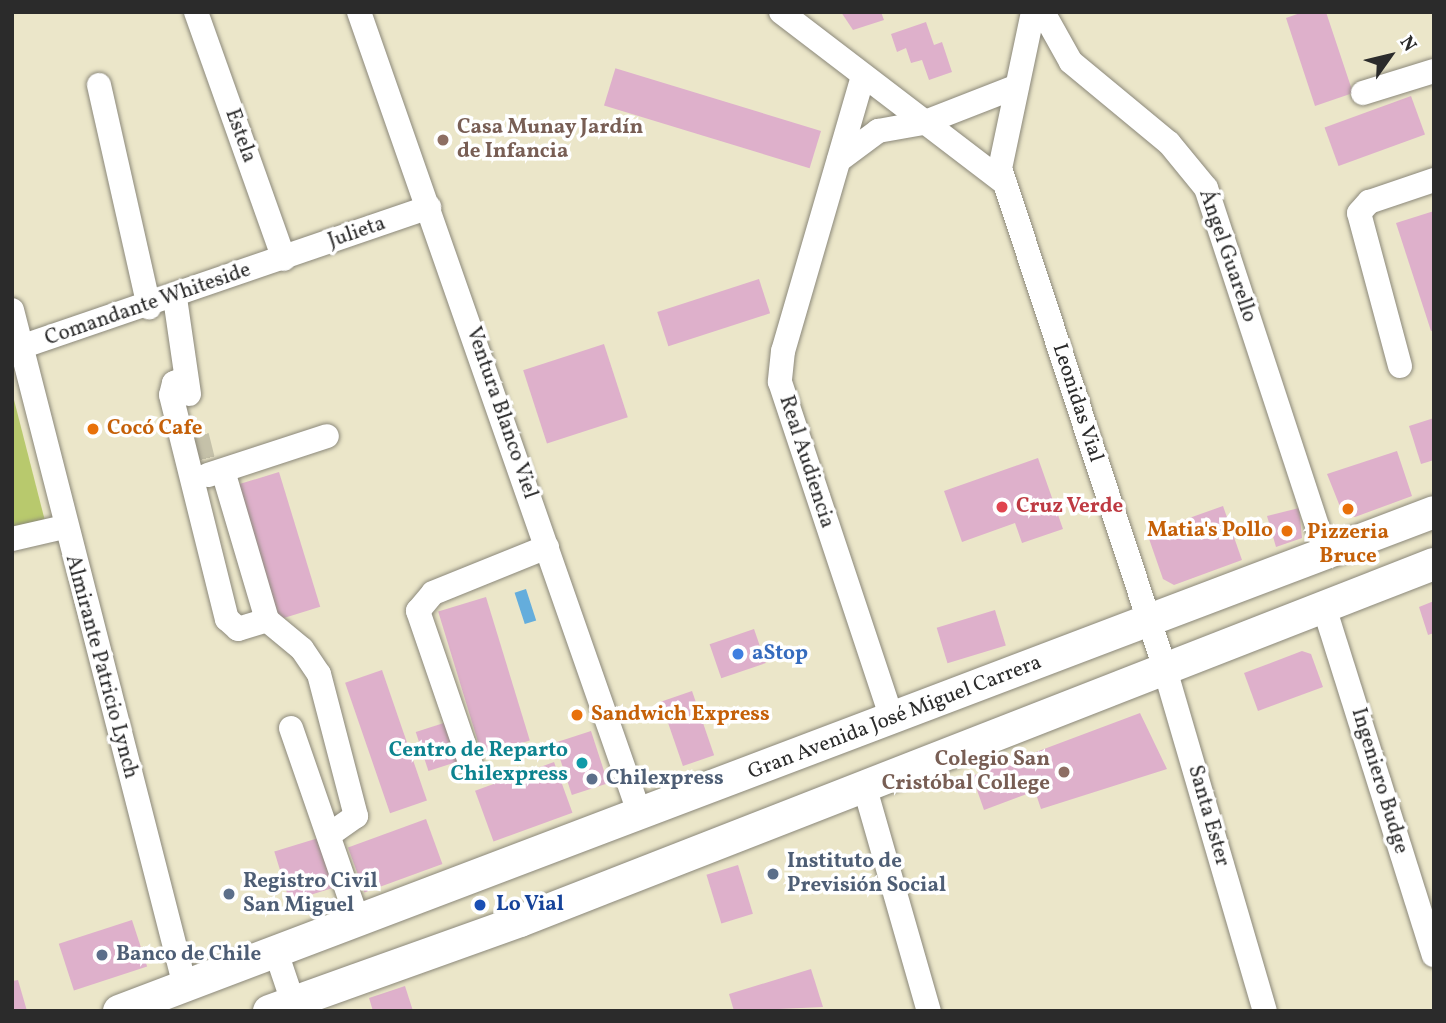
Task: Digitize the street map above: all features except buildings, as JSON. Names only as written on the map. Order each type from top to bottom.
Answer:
[{"type":"main road","name":"Gran Avenida José Miguel Carrera","points":[[120,1011],[1434,512]]},
{"type":"main road","points":[[286,1008],[1164,666],[1434,564]]},
{"type":"street","name":"Estela","points":[[195,12],[284,259]]},
{"type":"street","name":"Ventura Blanco Viel","points":[[359,12],[640,815]]},
{"type":"street","points":[[780,12],[863,76]]},
{"type":"street","points":[[838,161],[878,131],[923,123],[1013,88],[1033,12]]},
{"type":"street","name":"Ángel Guarello","points":[[1044,12],[1071,61],[1169,143],[1206,188],[1326,553]]},
{"type":"street","points":[[1363,93],[1434,71]]},
{"type":"street","name":"Leonidas Vial","points":[[863,76],[923,123],[983,161],[1005,183]]},
{"type":"street","name":"Real Audiencia","points":[[863,76],[783,351],[780,382],[892,719]]},
{"type":"street","points":[[99,85],[149,307]]},
{"type":"street","name":"Leonidas Vial","points":[[1013,88],[999,156],[1005,183],[1148,622]]},
{"type":"street","points":[[1400,366],[1359,213],[1369,202],[1434,180]]},
{"type":"street","name":"Julieta","points":[[284,259],[429,207]]},
{"type":"street","name":"Comandante Whiteside","points":[[15,349],[149,307],[284,259]]},
{"type":"street","points":[[175,298],[197,436]]},
{"type":"street","name":"Almirante Patricio Lynch","points":[[12,310],[15,349],[184,986]]},
{"type":"street","points":[[186,378],[174,383],[171,395],[231,627],[267,620]]},
{"type":"street","points":[[192,479],[327,436]]},
{"type":"street","points":[[223,471],[267,620],[302,649],[319,674],[356,816],[330,834]]},
{"type":"street","points":[[12,539],[64,527]]},
{"type":"street","points":[[471,765],[418,611],[433,593],[547,547]]},
{"type":"street","name":"Ingeniero Budge","points":[[1324,607],[1434,955]]},
{"type":"street","name":"Santa Ester","points":[[1148,622],[1164,666],[1265,1011]]},
{"type":"street","points":[[291,728],[358,921]]},
{"type":"street","points":[[864,785],[929,1011]]},
{"type":"street","points":[[276,952],[286,1008]]},
{"type":"green space","points":[[12,392],[45,521],[12,529]]},
{"type":"water","points":[[526,589],[536,620],[525,624],[515,593]]},
{"type":"tunnel","points":[[197,436],[205,468]]},
{"type":"place","name":"Casa Munay Jardín de Infancia","points":[[443,140]]},
{"type":"place","name":"Cocó Cafe","points":[[93,429]]},
{"type":"place","name":"Cruz Verde","points":[[1002,507]]},
{"type":"place","name":"Pizzeria Bruce","points":[[1348,509]]},
{"type":"place","name":"Matia's Pollo","points":[[1287,531]]},
{"type":"place","name":"aStop","points":[[738,654]]},
{"type":"place","name":"Sandwich Express","points":[[577,715]]},
{"type":"place","name":"Centro de Reparto Chilexpress","points":[[582,763]]},
{"type":"place","name":"Colegio San Cristóbal College","points":[[1064,772]]},
{"type":"place","name":"Chilexpress","points":[[592,779]]},
{"type":"place","name":"Instituto de Previsión Social","points":[[773,874]]},
{"type":"place","name":"Registro Civil San Miguel","points":[[229,894]]},
{"type":"place","name":"Lo Vial","points":[[480,905]]},
{"type":"place","name":"Banco de Chile","points":[[102,955]]}]
